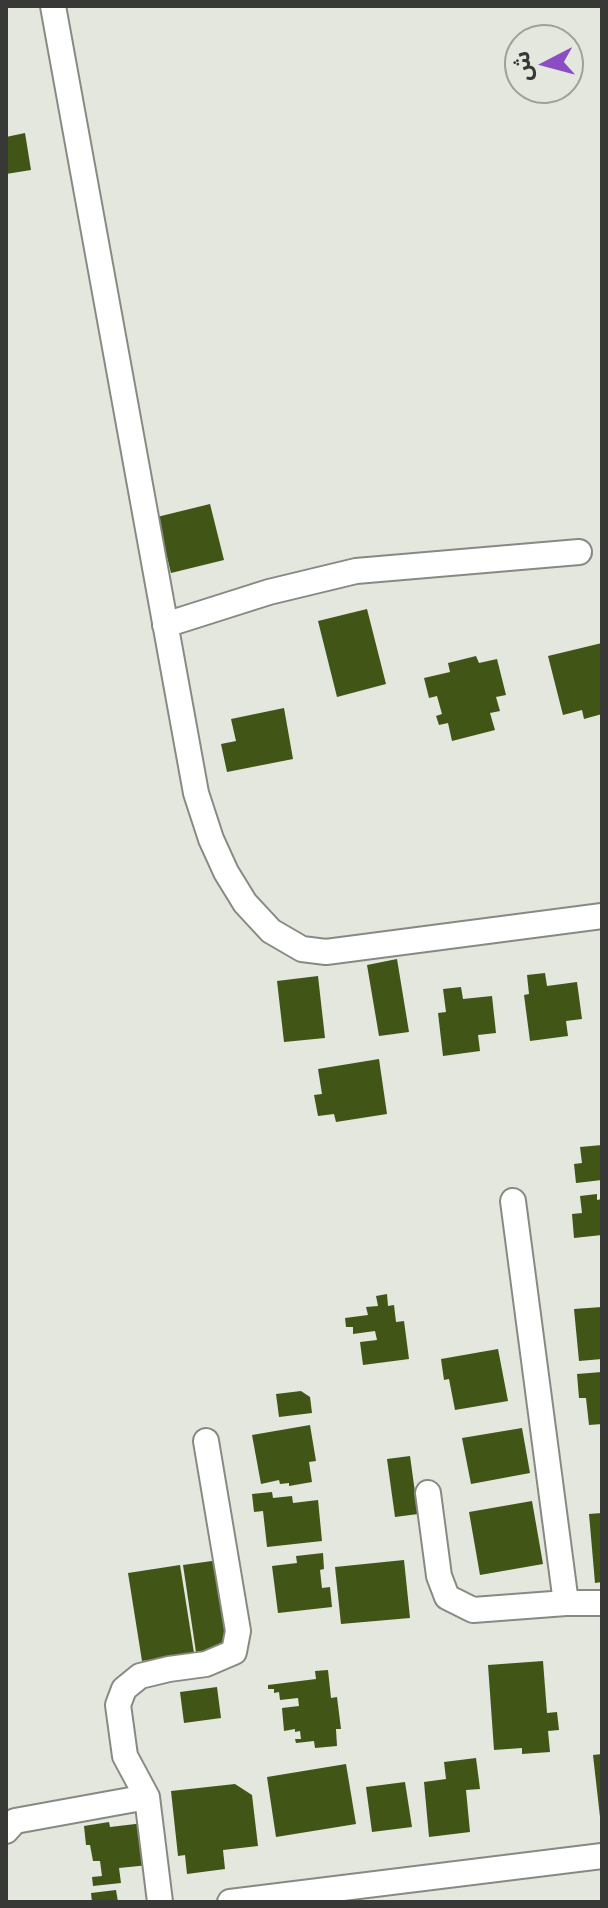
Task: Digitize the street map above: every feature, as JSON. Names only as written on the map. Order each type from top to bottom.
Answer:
[{"type":"street","points":[[53,6],[196,793],[226,872],[245,903],[271,931],[302,949],[326,952],[602,916]]},
{"type":"street","points":[[165,625],[269,592],[356,571],[579,552]]},
{"type":"street","points":[[513,1201],[566,1603]]},
{"type":"street","points":[[160,1902],[147,1797],[125,1756],[118,1705],[124,1689],[140,1676],[206,1664],[234,1652],[238,1631],[206,1441]]},
{"type":"street","points":[[428,1493],[439,1576],[447,1597],[473,1610],[602,1603]]},
{"type":"street","points":[[6,1831],[15,1821],[147,1797]]},
{"type":"street","points":[[230,1902],[602,1856]]},
{"type":"building","points":[[25,133],[31,170],[6,174],[6,137]]},
{"type":"building","points":[[210,504],[224,560],[171,573],[157,517]]},
{"type":"building","points":[[367,609],[386,684],[337,697],[318,621]]},
{"type":"building","points":[[602,643],[602,714],[584,719],[582,710],[563,715],[548,656]]},
{"type":"building","points":[[476,656],[479,663],[497,659],[506,695],[496,697],[500,711],[490,713],[495,730],[452,741],[448,723],[439,725],[436,716],[442,714],[437,696],[429,698],[424,678],[450,672],[448,663]]},
{"type":"building","points":[[284,708],[293,759],[227,772],[221,744],[236,741],[231,719]]},
{"type":"building","points":[[397,959],[409,1032],[379,1036],[367,965]]},
{"type":"building","points":[[545,973],[547,986],[577,982],[582,1019],[566,1021],[568,1036],[530,1041],[524,995],[529,994],[527,975]]},
{"type":"building","points":[[318,976],[325,1038],[284,1042],[277,981]]},
{"type":"building","points":[[461,987],[463,999],[492,996],[496,1033],[478,1035],[480,1051],[443,1056],[438,1013],[446,1012],[443,989]]},
{"type":"building","points":[[379,1059],[387,1114],[336,1122],[334,1114],[318,1116],[314,1095],[322,1094],[318,1069]]},
{"type":"building","points":[[602,1145],[602,1180],[576,1183],[574,1164],[582,1163],[580,1147]]},
{"type":"building","points":[[597,1194],[597,1200],[602,1199],[602,1235],[574,1238],[572,1214],[582,1213],[580,1196]]},
{"type":"building","points":[[387,1294],[388,1306],[394,1305],[396,1322],[404,1321],[409,1359],[363,1365],[360,1342],[377,1340],[375,1331],[353,1334],[353,1327],[346,1327],[345,1318],[368,1315],[366,1307],[378,1306],[376,1296]]},
{"type":"building","points":[[602,1307],[602,1359],[579,1361],[574,1309]]},
{"type":"building","points":[[498,1349],[508,1401],[455,1410],[449,1379],[444,1380],[441,1359]]},
{"type":"building","points":[[602,1372],[602,1424],[589,1425],[586,1398],[579,1398],[577,1374]]},
{"type":"building","points":[[301,1391],[310,1397],[312,1413],[279,1417],[276,1394]]},
{"type":"building","points":[[310,1425],[316,1461],[309,1462],[312,1482],[289,1486],[289,1483],[280,1484],[279,1480],[261,1484],[252,1435]]},
{"type":"building","points":[[522,1428],[530,1473],[471,1484],[462,1438]]},
{"type":"building","points":[[410,1456],[418,1514],[395,1517],[387,1459]]},
{"type":"building","points":[[272,1492],[273,1498],[292,1496],[293,1503],[318,1500],[322,1541],[267,1547],[263,1511],[254,1512],[252,1494]]},
{"type":"building","points":[[532,1501],[543,1564],[480,1575],[469,1512]]},
{"type":"building","points":[[602,1513],[602,1582],[595,1583],[589,1514]]},
{"type":"building","points":[[323,1553],[324,1569],[320,1570],[322,1588],[330,1587],[332,1607],[278,1613],[272,1566],[297,1563],[296,1556]]},
{"type":"building","points":[[219,1560],[232,1646],[196,1652],[183,1565]]},
{"type":"building","points":[[404,1560],[410,1618],[341,1624],[335,1567]]},
{"type":"building","points":[[180,1565],[194,1653],[142,1661],[128,1573]]},
{"type":"building","points":[[543,1661],[547,1713],[557,1712],[559,1730],[548,1731],[550,1752],[522,1754],[522,1748],[494,1750],[488,1665]]},
{"type":"building","points":[[328,1670],[331,1698],[337,1697],[341,1729],[336,1729],[337,1746],[315,1748],[314,1741],[296,1743],[295,1739],[301,1739],[300,1731],[284,1731],[282,1708],[299,1706],[298,1698],[280,1700],[279,1692],[274,1693],[268,1685],[316,1679],[315,1671]]},
{"type":"building","points":[[217,1687],[221,1718],[184,1723],[180,1692]]},
{"type":"building","points":[[602,1754],[602,1817],[600,1817],[593,1755]]},
{"type":"building","points":[[476,1758],[480,1789],[466,1790],[470,1832],[429,1837],[424,1782],[446,1779],[444,1762]]},
{"type":"building","points":[[346,1764],[356,1824],[276,1837],[267,1777]]},
{"type":"building","points":[[405,1782],[412,1827],[372,1832],[366,1787]]},
{"type":"building","points":[[235,1784],[252,1795],[258,1846],[223,1850],[225,1869],[187,1874],[185,1855],[178,1856],[171,1791]]},
{"type":"building","points":[[109,1822],[110,1827],[144,1823],[149,1865],[119,1868],[121,1883],[93,1886],[92,1877],[102,1876],[100,1861],[93,1861],[90,1845],[86,1845],[84,1826]]},
{"type":"building","points":[[116,1890],[118,1902],[92,1902],[91,1893]]}]
